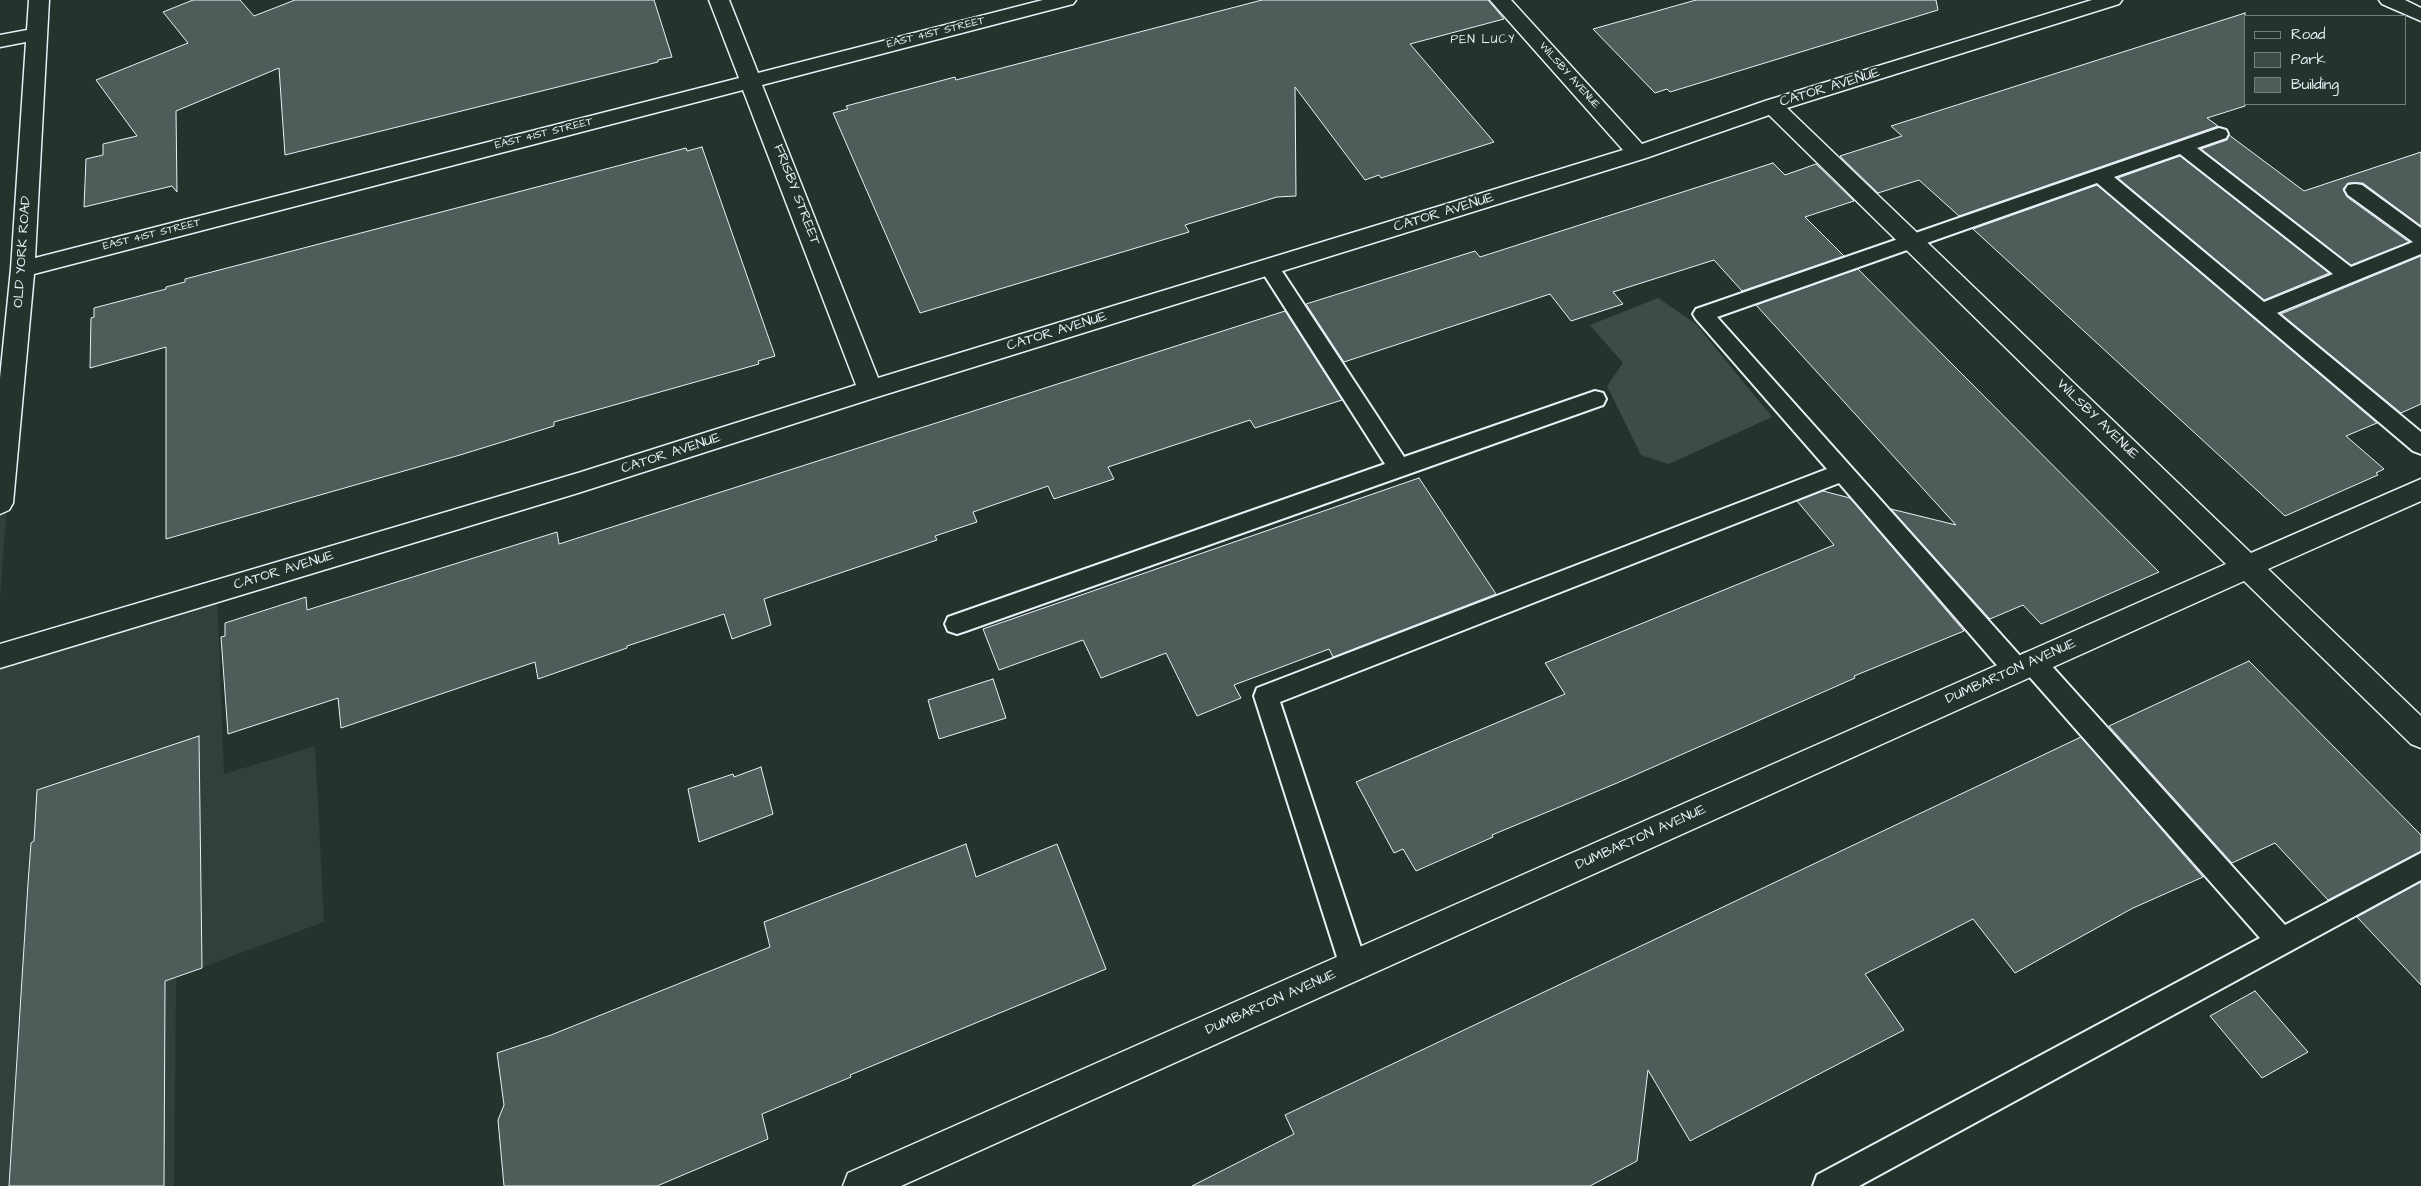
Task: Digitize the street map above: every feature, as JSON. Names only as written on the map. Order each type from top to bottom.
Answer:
[{"type":"street","name":"OLD YORK ROAD","points":[[0,503],[6,380],[23,269],[40,0]]},
{"type":"street","name":"FRISBY STREET","points":[[719,0],[752,80],[870,390]]},
{"type":"street","name":"EAST 41ST STREET","points":[[23,269],[1066,0]]},
{"type":"street","name":"WILSBY AVENUE","points":[[1500,0],[1638,153]]},
{"type":"street","name":"CATOR AVENUE","points":[[0,656],[578,483],[870,390],[1638,153],[1772,106],[2112,0]]},
{"type":"street","points":[[2389,0],[2421,15]]},
{"type":"street","points":[[0,41],[38,34]]},
{"type":"street","name":"WILSBY AVENUE","points":[[1772,106],[2421,735]]},
{"type":"street","name":"DUMBARTON AVENUE","points":[[861,1186],[2421,489]]},
{"type":"lane","points":[[2219,134],[1703,314],[1844,472],[2282,942]]},
{"type":"lane","points":[[2183,147],[2349,276]]},
{"type":"lane","points":[[2100,176],[2421,445]]},
{"type":"lane","points":[[2355,190],[2421,238]]},
{"type":"lane","points":[[2262,311],[2421,246]]},
{"type":"lane","points":[[1269,266],[1399,468]]},
{"type":"lane","points":[[957,624],[1595,399]]},
{"type":"lane","points":[[1353,966],[1266,696],[1844,472]]},
{"type":"lane","points":[[1828,1186],[2421,866]]},
{"type":"shaded area","points":[[16,381],[0,599],[0,385]]},
{"type":"shaded area","points":[[217,591],[224,774],[315,746],[324,922],[176,977],[174,1186],[0,1186],[0,658]]},
{"type":"green space","points":[[1658,298],[1696,324],[1772,417],[1669,464],[1641,455],[1607,386],[1623,363],[1590,325]]},
{"type":"building","points":[[193,0],[240,0],[254,16],[295,0],[654,0],[672,57],[285,155],[279,68],[176,111],[177,192],[172,186],[84,207],[86,159],[103,155],[103,144],[137,136],[96,80],[188,43],[163,12]]},
{"type":"building","points":[[1262,0],[1488,0],[1504,19],[1410,44],[1494,142],[1381,178],[1379,175],[1365,180],[1295,87],[1296,196],[1277,197],[1185,225],[1189,232],[920,313],[833,113],[848,109],[846,106],[955,77],[956,80]]},
{"type":"building","points":[[1696,0],[1936,0],[1938,10],[1670,92],[1667,89],[1655,93],[1593,29]]},
{"type":"building","points":[[2245,13],[2245,106],[2207,118],[2218,126],[1959,216],[1919,180],[1878,193],[1840,156],[1902,136],[1891,126]]},
{"type":"building","points":[[2229,135],[2304,191],[2421,152],[2421,226],[2363,183],[2348,183],[2343,189],[2347,197],[2409,242],[2351,265],[2201,149],[2227,140]]},
{"type":"building","points":[[702,147],[775,356],[758,361],[759,364],[554,422],[554,426],[460,455],[166,539],[166,347],[90,368],[91,318],[94,317],[94,308],[166,289],[166,287],[185,282],[185,279],[686,148],[687,151]]},
{"type":"building","points":[[2180,156],[2329,273],[2264,300],[2118,178]]},
{"type":"building","points":[[1773,163],[1785,175],[1816,164],[1854,201],[1805,217],[1844,256],[1742,291],[1714,260],[1613,292],[1623,304],[1571,321],[1550,294],[1344,362],[1306,304],[1475,251],[1480,257]]},
{"type":"building","points":[[2097,185],[2377,423],[2346,436],[2384,469],[2376,473],[2378,475],[2285,516],[1973,229]]},
{"type":"building","points":[[2421,256],[2421,404],[2401,413],[2281,314]]},
{"type":"building","points":[[1858,269],[2159,572],[2041,624],[2023,605],[1990,619],[1891,509],[1956,525],[1756,305]]},
{"type":"building","points":[[1285,311],[1342,400],[1255,428],[1250,420],[1108,467],[1114,479],[1054,499],[1048,486],[973,512],[977,522],[935,536],[937,540],[764,599],[771,625],[732,639],[724,614],[627,646],[627,648],[538,679],[535,662],[341,728],[338,698],[228,734],[221,637],[225,636],[225,623],[306,597],[307,610],[557,532],[559,544]]},
{"type":"building","points":[[1419,478],[1496,594],[1333,657],[1329,649],[1234,685],[1241,698],[1197,716],[1166,653],[1101,678],[1083,640],[999,670],[983,629]]},
{"type":"building","points":[[1823,491],[1850,498],[1964,631],[1854,676],[1855,678],[1617,783],[1492,835],[1493,837],[1416,871],[1403,849],[1394,853],[1356,782],[1565,694],[1545,663],[1834,545],[1797,501]]},
{"type":"building","points":[[2249,661],[2421,835],[2421,851],[2328,900],[2275,843],[2232,863],[2109,726]]},
{"type":"building","points":[[993,679],[1006,718],[939,739],[928,700]]},
{"type":"building","points":[[199,736],[202,968],[165,981],[164,1186],[9,1186],[28,883],[31,843],[34,841],[37,790]]},
{"type":"building","points":[[2081,737],[2203,877],[2133,908],[2015,973],[1973,919],[1865,974],[1904,1030],[1690,1141],[1648,1070],[1637,1161],[1590,1186],[1192,1186],[1294,1134],[1285,1115]]},
{"type":"building","points":[[761,767],[773,814],[699,842],[688,789],[733,774],[734,777]]},
{"type":"building","points":[[966,844],[976,877],[1057,844],[1106,969],[850,1075],[851,1077],[762,1114],[768,1139],[657,1186],[504,1186],[498,1120],[504,1105],[497,1053],[551,1035],[770,947],[764,922]]},
{"type":"building","points":[[2421,882],[2421,985],[2357,917]]},
{"type":"building","points":[[2255,991],[2308,1052],[2262,1078],[2210,1016]]},
{"type":"district","name":"PEN LUCY","points":[[1483,40]]}]
